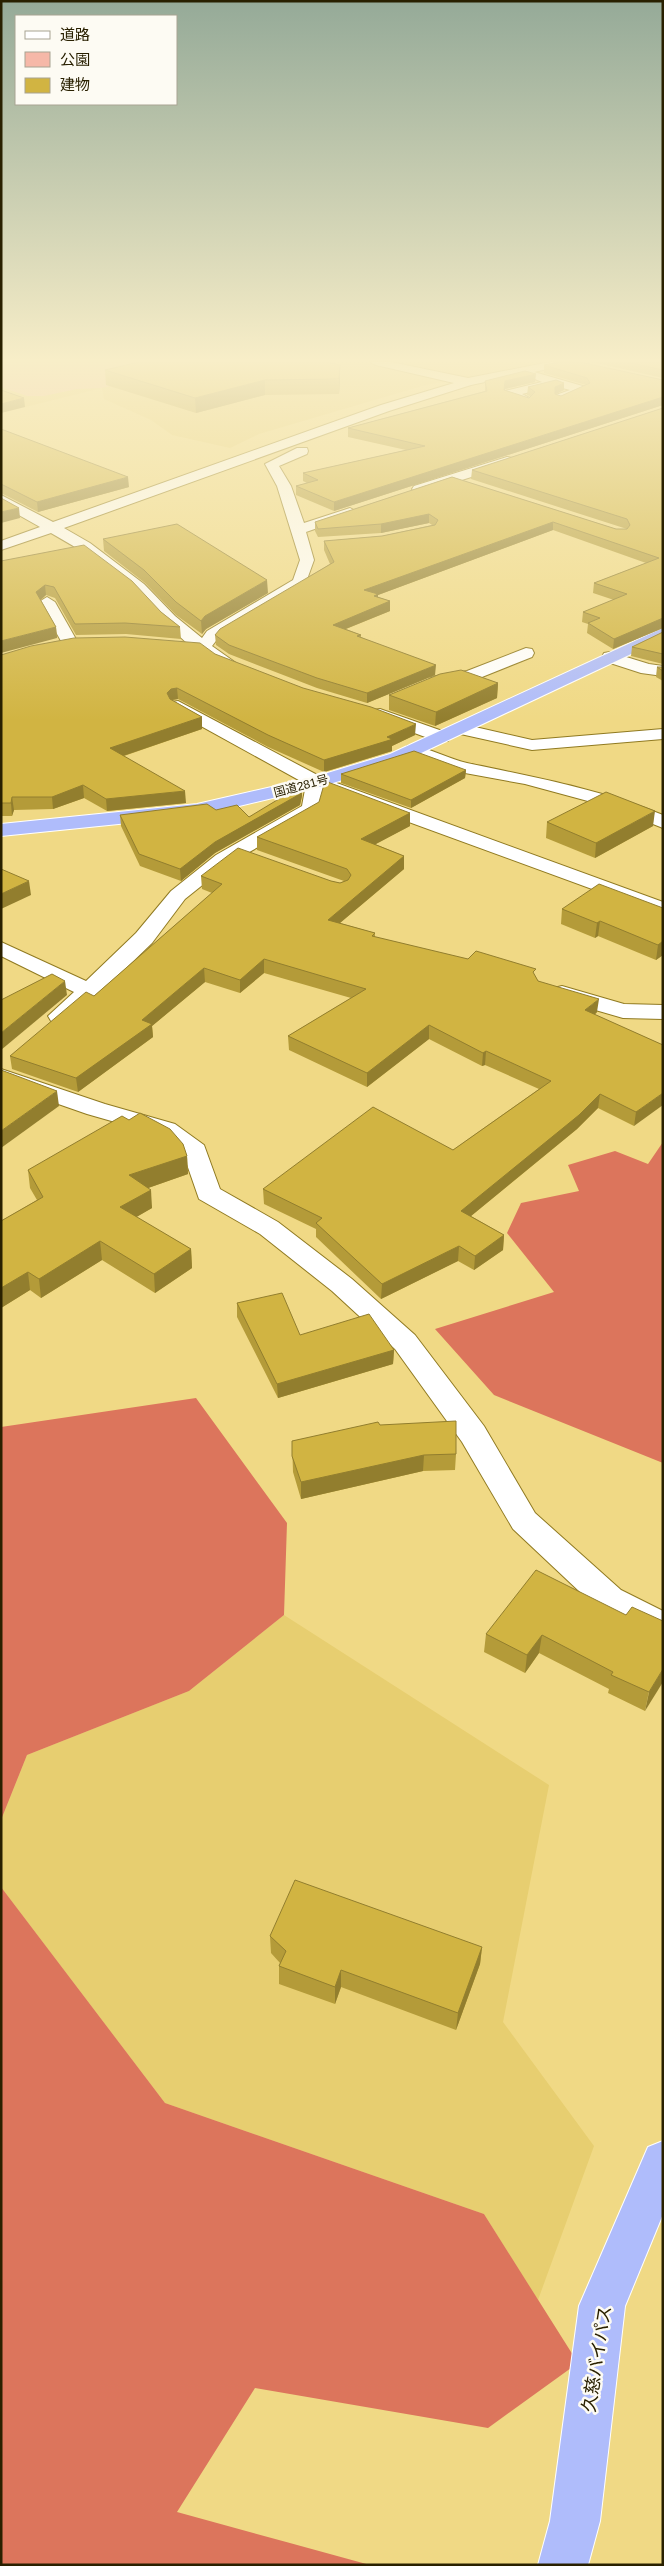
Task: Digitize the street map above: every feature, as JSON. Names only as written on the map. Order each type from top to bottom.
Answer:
[{"type":"highway","name":"国道281号","points":[[1,830],[196,810],[316,782],[396,758],[462,729],[610,657],[659,638]]},
{"type":"highway","name":"久慈バイパス","points":[[562,2565],[575,2521],[602,2306],[663,2162]]},
{"type":"street","points":[[1,546],[180,482]]},
{"type":"street","points":[[203,647],[213,634],[300,582],[307,560],[282,482]]},
{"type":"street","points":[[406,494],[444,482]]},
{"type":"street","points":[[460,482],[470,485]]},
{"type":"street","points":[[1,499],[85,546],[139,587],[169,619],[203,647],[222,660],[240,668]]},
{"type":"street","points":[[297,530],[361,509]]},
{"type":"street","points":[[302,545],[322,544]]},
{"type":"street","points":[[47,602],[60,642],[88,640]]},
{"type":"street","points":[[174,645],[203,647]]},
{"type":"street","points":[[426,686],[471,675],[526,653]]},
{"type":"street","points":[[610,657],[647,669],[663,671]]},
{"type":"street","points":[[393,700],[364,709],[442,737]]},
{"type":"street","points":[[178,706],[316,782],[663,909]]},
{"type":"street","points":[[462,729],[532,745],[663,734]]},
{"type":"street","points":[[413,750],[461,767],[526,779],[617,803],[663,822]]},
{"type":"street","points":[[40,1032],[90,991],[144,938],[178,895],[223,858],[311,808],[316,782]]},
{"type":"street","points":[[236,851],[264,861]]},
{"type":"street","points":[[1,948],[90,991]]},
{"type":"street","points":[[545,988],[623,1011],[663,1012]]},
{"type":"street","points":[[3,1067],[96,1109],[166,1129],[195,1150],[208,1194],[269,1228],[342,1285],[405,1342],[473,1434],[524,1521],[609,1599],[663,1627]]},
{"type":"shaded area","points":[[663,1142],[663,1463],[494,1395],[435,1329],[554,1292],[507,1233],[521,1203],[579,1191],[568,1165],[615,1151],[648,1164]]},
{"type":"shaded area","points":[[196,1398],[287,1523],[284,1615],[189,1691],[27,1755],[1,1820],[1,1427]]},
{"type":"shaded area","points":[[284,1615],[549,1785],[503,2022],[594,2146],[538,2300],[484,2214],[165,2103],[1,1887],[1,1820],[27,1755],[189,1691]]},
{"type":"shaded area","points":[[1,1887],[165,2103],[484,2214],[578,2363],[488,2428],[255,2388],[177,2512],[370,2565],[1,2565]]},
{"type":"building","points":[[1,482],[111,482],[37,502],[1,484]]},
{"type":"building","points":[[312,482],[397,482],[334,502],[296,486]]},
{"type":"building","points":[[438,482],[467,482],[616,529],[627,529],[630,525],[627,519],[509,482],[663,482],[663,618],[614,639],[588,623],[600,618],[583,612],[627,594],[594,583],[659,558],[553,522],[364,590],[378,594],[374,596],[390,601],[333,625],[361,635],[357,636],[436,665],[367,693],[317,678],[229,645],[215,635],[220,629],[334,562],[324,541],[382,536],[435,525],[438,520],[429,514],[381,524],[318,529],[315,522]]},
{"type":"building","points":[[1,498],[19,508],[1,512]]},
{"type":"building","points":[[177,524],[267,580],[205,616],[201,621],[176,602],[144,570],[103,539]]},
{"type":"building","points":[[84,545],[132,581],[161,612],[180,627],[125,623],[75,624],[54,587],[45,585],[36,592],[56,627],[1,641],[1,561]]},
{"type":"building","points":[[663,632],[663,654],[632,647]]},
{"type":"building","points":[[125,637],[200,643],[215,654],[303,688],[371,707],[416,724],[387,737],[392,739],[390,740],[324,760],[268,735],[177,688],[171,689],[167,693],[170,699],[202,717],[110,748],[185,791],[106,799],[83,785],[52,797],[12,797],[11,803],[1,803],[1,655],[31,646],[74,638]]},
{"type":"building","points":[[461,670],[498,683],[436,712],[389,695],[440,674]]},
{"type":"building","points":[[414,751],[466,770],[411,800],[341,774]]},
{"type":"building","points":[[325,781],[410,813],[361,839],[404,856],[328,920],[375,933],[372,936],[468,959],[476,951],[536,969],[533,972],[538,981],[599,999],[585,1010],[663,1045],[663,1093],[636,1112],[600,1094],[579,1115],[461,1211],[504,1235],[475,1256],[459,1246],[382,1284],[316,1223],[322,1218],[263,1189],[373,1107],[453,1150],[551,1081],[486,1051],[483,1053],[429,1025],[367,1073],[288,1036],[366,989],[264,959],[240,980],[204,968],[142,1020],[152,1024],[76,1078],[10,1056],[86,992],[94,996],[222,884],[201,876],[238,848],[331,881],[340,883],[348,880],[351,875],[347,869],[257,837],[319,802]]},
{"type":"building","points":[[302,785],[300,794],[215,842],[180,869],[139,854],[120,815],[207,804],[216,810],[237,805],[249,817]]},
{"type":"building","points":[[606,792],[655,811],[596,843],[547,822]]},
{"type":"building","points":[[1,869],[29,881],[1,894]]},
{"type":"building","points":[[599,884],[663,908],[663,941],[658,945],[600,921],[597,923],[562,909]]},
{"type":"building","points":[[52,974],[65,981],[1,1033],[1,1000]]},
{"type":"building","points":[[1,1070],[57,1091],[1,1131]]},
{"type":"building","points":[[140,1113],[170,1129],[183,1144],[187,1156],[129,1175],[151,1190],[120,1207],[191,1249],[154,1274],[100,1241],[39,1279],[28,1272],[1,1288],[1,1221],[43,1197],[28,1170],[122,1116],[129,1120]]},
{"type":"building","points":[[282,1293],[300,1335],[369,1314],[394,1350],[277,1384],[237,1303]]},
{"type":"building","points":[[456,1421],[456,1454],[424,1455],[301,1482],[292,1456],[292,1441],[378,1422],[380,1425]]},
{"type":"building","points":[[536,1570],[626,1615],[632,1607],[663,1621],[663,1669],[649,1692],[611,1675],[613,1672],[542,1635],[527,1655],[486,1634]]},
{"type":"building","points":[[295,1880],[482,1947],[458,2013],[341,1970],[335,1987],[279,1966],[286,1951],[270,1936]]}]
